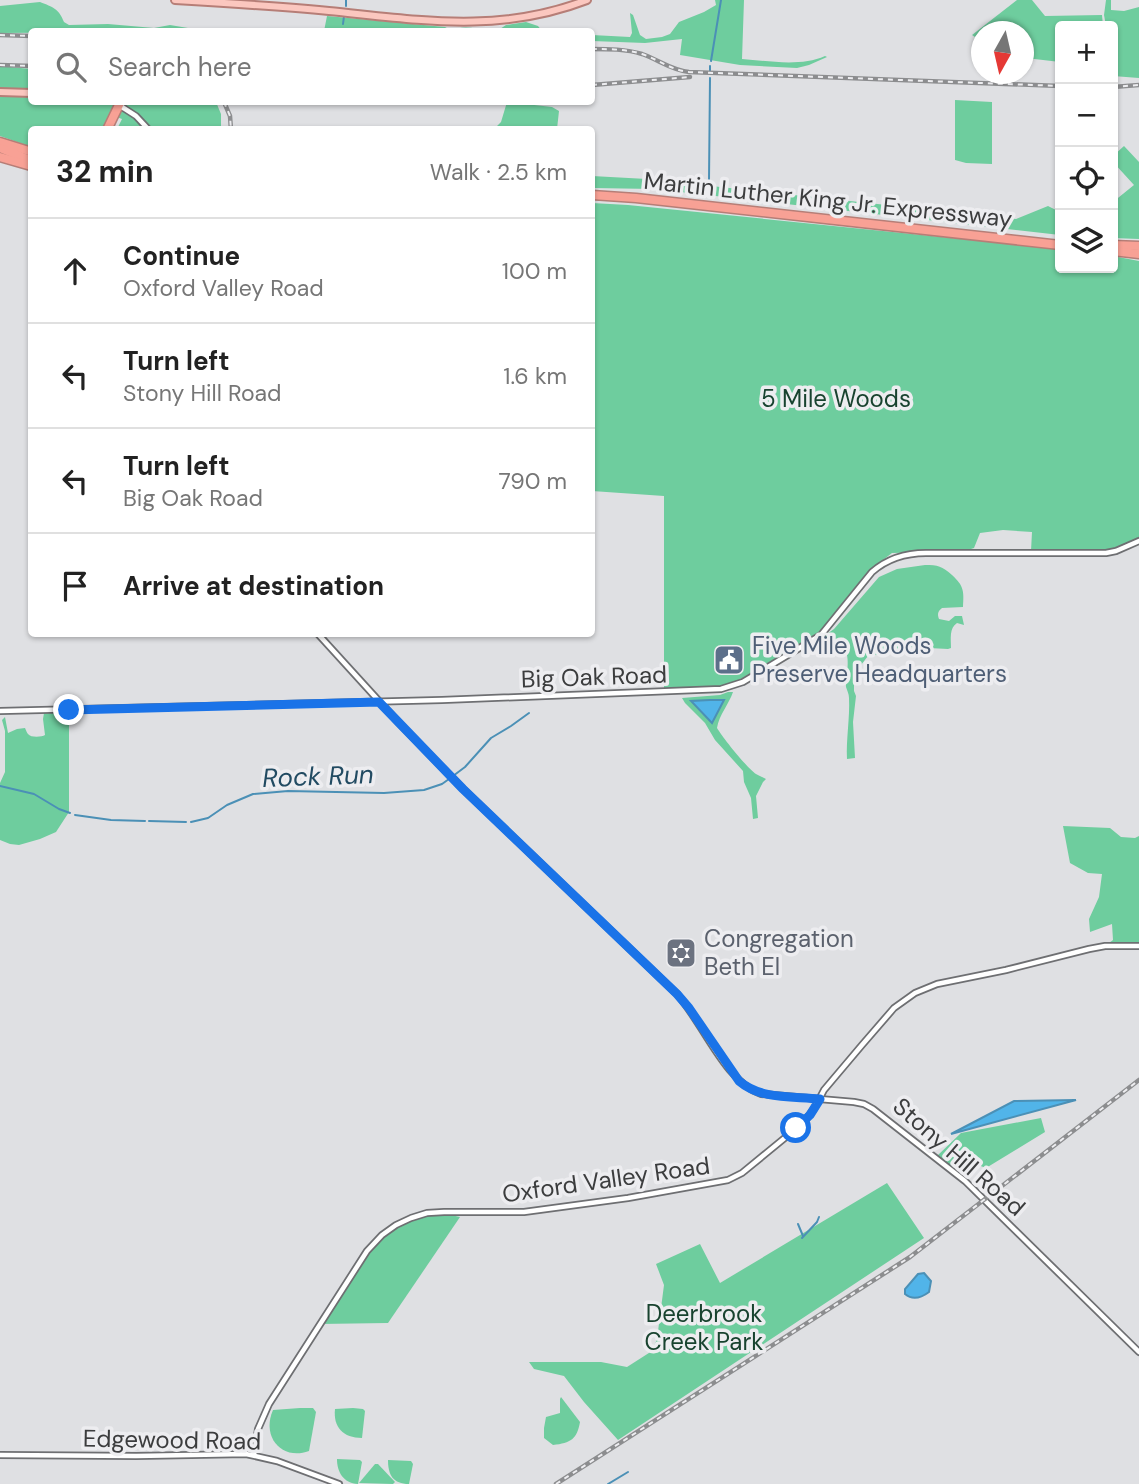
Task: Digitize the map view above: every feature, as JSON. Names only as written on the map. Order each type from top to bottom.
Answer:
[{"type":"highway","points":[[110,126],[118,105]]},
{"type":"highway","points":[[0,145],[28,157]]},
{"type":"highway","points":[[0,157],[28,159]]},
{"type":"highway","name":"Martin Luther King Jr. Expressway","points":[[595,190],[1055,239]]},
{"type":"highway","name":"Martin Luther King Jr. Expressway","points":[[595,195],[1055,244]]},
{"type":"highway","points":[[1118,248],[1139,247]]},
{"type":"highway","points":[[1118,249],[1139,255]]},
{"type":"main road","points":[[175,0],[473,23],[535,16],[587,0]]},
{"type":"main road","points":[[0,92],[28,93]]},
{"type":"street","points":[[118,105],[136,116],[145,126]]},
{"type":"street","name":"Big Oak Road","points":[[0,711],[379,702],[721,689],[743,682],[814,641],[825,632],[866,578],[894,558],[917,553],[1106,553],[1139,541]]},
{"type":"street","name":"Stony Hill Road","points":[[321,637],[463,789],[677,994],[739,1081],[761,1094],[866,1105],[971,1187],[1139,1352]]},
{"type":"street","name":"Oxford Valley Road","points":[[254,1455],[257,1433],[265,1411],[297,1360],[370,1247],[385,1232],[403,1221],[438,1212],[524,1212],[724,1181],[741,1174],[798,1127],[810,1115],[826,1088],[887,1017],[912,995],[937,984],[1072,953],[1105,946],[1139,946]]},
{"type":"street","name":"Edgewood Road","points":[[0,1455],[254,1455],[339,1484]]},
{"type":"green space","points":[[715,0],[744,0],[742,59],[795,62],[827,57],[797,68],[740,65],[680,55],[682,39],[645,43],[595,41],[595,35],[630,37],[630,13],[640,35],[646,39],[670,34],[679,22],[716,5]]},
{"type":"green space","points":[[1017,0],[1032,0],[1045,16],[1102,15],[1103,21],[1055,21],[1055,61],[1034,59],[1034,21],[990,21]]},
{"type":"green space","points":[[1106,0],[1111,0],[1111,10],[1124,11],[1139,7],[1139,78],[1118,76],[1118,21],[1105,21]]},
{"type":"green space","points":[[40,2],[55,9],[69,25],[108,24],[154,28],[28,28],[28,33],[0,33],[0,6]]},
{"type":"green space","points":[[327,16],[447,28],[325,28]]},
{"type":"green space","points":[[526,22],[540,28],[502,28]]},
{"type":"green space","points":[[170,25],[188,28],[154,28]]},
{"type":"green space","points":[[0,66],[28,69],[28,105],[217,105],[221,114],[221,126],[118,126],[122,119],[111,115],[105,126],[28,126],[28,146],[0,136]]},
{"type":"green space","points":[[955,100],[992,102],[992,164],[955,160]]},
{"type":"green space","points":[[506,105],[552,107],[559,111],[557,126],[497,126]]},
{"type":"green space","points":[[1124,146],[1139,162],[1139,239],[1118,238],[1118,198],[1134,185],[1118,167],[1118,151]]},
{"type":"green space","points":[[595,176],[647,179],[1016,219],[1048,206],[1055,210],[1055,234],[654,189],[595,188]]},
{"type":"green space","name":"5 Mile Woods","points":[[595,203],[1055,248],[1055,273],[1118,273],[1118,257],[1139,261],[1139,538],[1109,550],[1031,551],[1032,532],[1003,530],[980,533],[974,548],[965,551],[892,553],[870,570],[822,631],[800,647],[725,686],[664,689],[664,496],[595,491]]},
{"type":"green space","points":[[925,565],[942,568],[959,582],[963,593],[963,607],[942,608],[938,616],[939,619],[949,621],[955,616],[962,616],[964,625],[957,623],[953,628],[951,648],[948,649],[910,647],[868,656],[854,674],[855,758],[847,759],[849,695],[846,687],[846,652],[837,645],[813,653],[807,648],[834,629],[879,577],[897,569]]},
{"type":"green space","points":[[733,692],[717,728],[747,766],[766,779],[756,796],[758,818],[753,819],[751,798],[744,782],[743,771],[682,698]]},
{"type":"green space","points":[[44,713],[65,713],[69,718],[69,812],[56,832],[19,845],[10,844],[0,840],[0,783],[5,772],[5,731],[2,720],[5,717],[8,733],[25,728],[29,735],[42,736],[45,735]]},
{"type":"green space","points":[[1063,826],[1110,828],[1121,837],[1139,836],[1139,946],[1105,946],[1113,940],[1112,924],[1090,932],[1089,919],[1099,897],[1102,874],[1088,873],[1070,863]]},
{"type":"green space","points":[[1041,1118],[1045,1132],[986,1168],[978,1165],[964,1177],[937,1156],[961,1133]]},
{"type":"green space","name":"Deerbrook Creek Park","points":[[887,1183],[924,1238],[618,1440],[564,1376],[534,1369],[529,1362],[601,1362],[627,1367],[652,1351],[657,1339],[664,1285],[656,1264],[700,1244],[720,1283]]},
{"type":"green space","points":[[437,1212],[460,1217],[388,1323],[319,1324],[377,1239],[408,1219]]},
{"type":"green space","points":[[561,1397],[580,1422],[572,1439],[553,1445],[544,1438],[544,1428],[546,1417],[560,1413]]},
{"type":"green space","points":[[313,1408],[316,1412],[309,1451],[290,1453],[276,1444],[270,1429],[270,1420],[273,1410]]},
{"type":"green space","points":[[353,1408],[365,1411],[362,1438],[345,1434],[336,1421],[335,1409]]},
{"type":"green space","points":[[337,1459],[362,1462],[358,1484],[348,1482],[342,1476]]},
{"type":"green space","points":[[388,1460],[411,1461],[413,1464],[409,1484],[393,1478]]},
{"type":"green space","points":[[375,1464],[395,1482],[393,1484],[359,1483]]},
{"type":"water","points":[[724,700],[712,723],[691,701]]},
{"type":"water","points":[[1076,1100],[951,1134],[1014,1101]]},
{"type":"water","points":[[924,1273],[931,1281],[929,1292],[917,1298],[905,1294],[905,1289],[918,1274]]},
{"type":"waterway","points":[[346,0],[346,6]]},
{"type":"waterway","points":[[711,61],[721,0]]},
{"type":"waterway","points":[[343,24],[344,16]]},
{"type":"waterway","points":[[710,66],[710,71]]},
{"type":"waterway","points":[[709,180],[710,78]]},
{"type":"waterway","name":"Rock Run","points":[[453,776],[465,767],[491,738],[529,713]]},
{"type":"waterway","name":"Rock Run","points":[[191,822],[208,818],[227,805],[253,794],[288,791],[384,793],[424,790],[449,779]]},
{"type":"waterway","name":"Rock Run","points":[[0,786],[34,794],[70,813]]},
{"type":"waterway","name":"Rock Run","points":[[75,815],[145,821]]},
{"type":"waterway","name":"Rock Run","points":[[149,821],[186,822]]},
{"type":"waterway","points":[[802,1238],[819,1217]]},
{"type":"waterway","points":[[798,1224],[803,1236]]},
{"type":"waterway","points":[[608,1484],[628,1472]]},
{"type":"railway","points":[[0,35],[28,36]]},
{"type":"railway","points":[[595,49],[636,52],[689,72],[1055,86]]},
{"type":"railway","points":[[0,65],[28,66]]},
{"type":"railway","points":[[595,85],[690,77]]},
{"type":"railway","points":[[1118,87],[1139,85]]},
{"type":"railway","points":[[225,105],[231,126]]},
{"type":"railway","points":[[556,1484],[910,1257],[1139,1080]]},
{"type":"place","name":"Five Mile Woods Preserve Headquarters","points":[[729,660]]},
{"type":"place","name":"Congregation Beth El","points":[[681,953]]},
{"type":"route","points":[[69,710],[379,702],[463,789],[677,994],[739,1081],[761,1094],[820,1099],[810,1115],[796,1128]]}]
